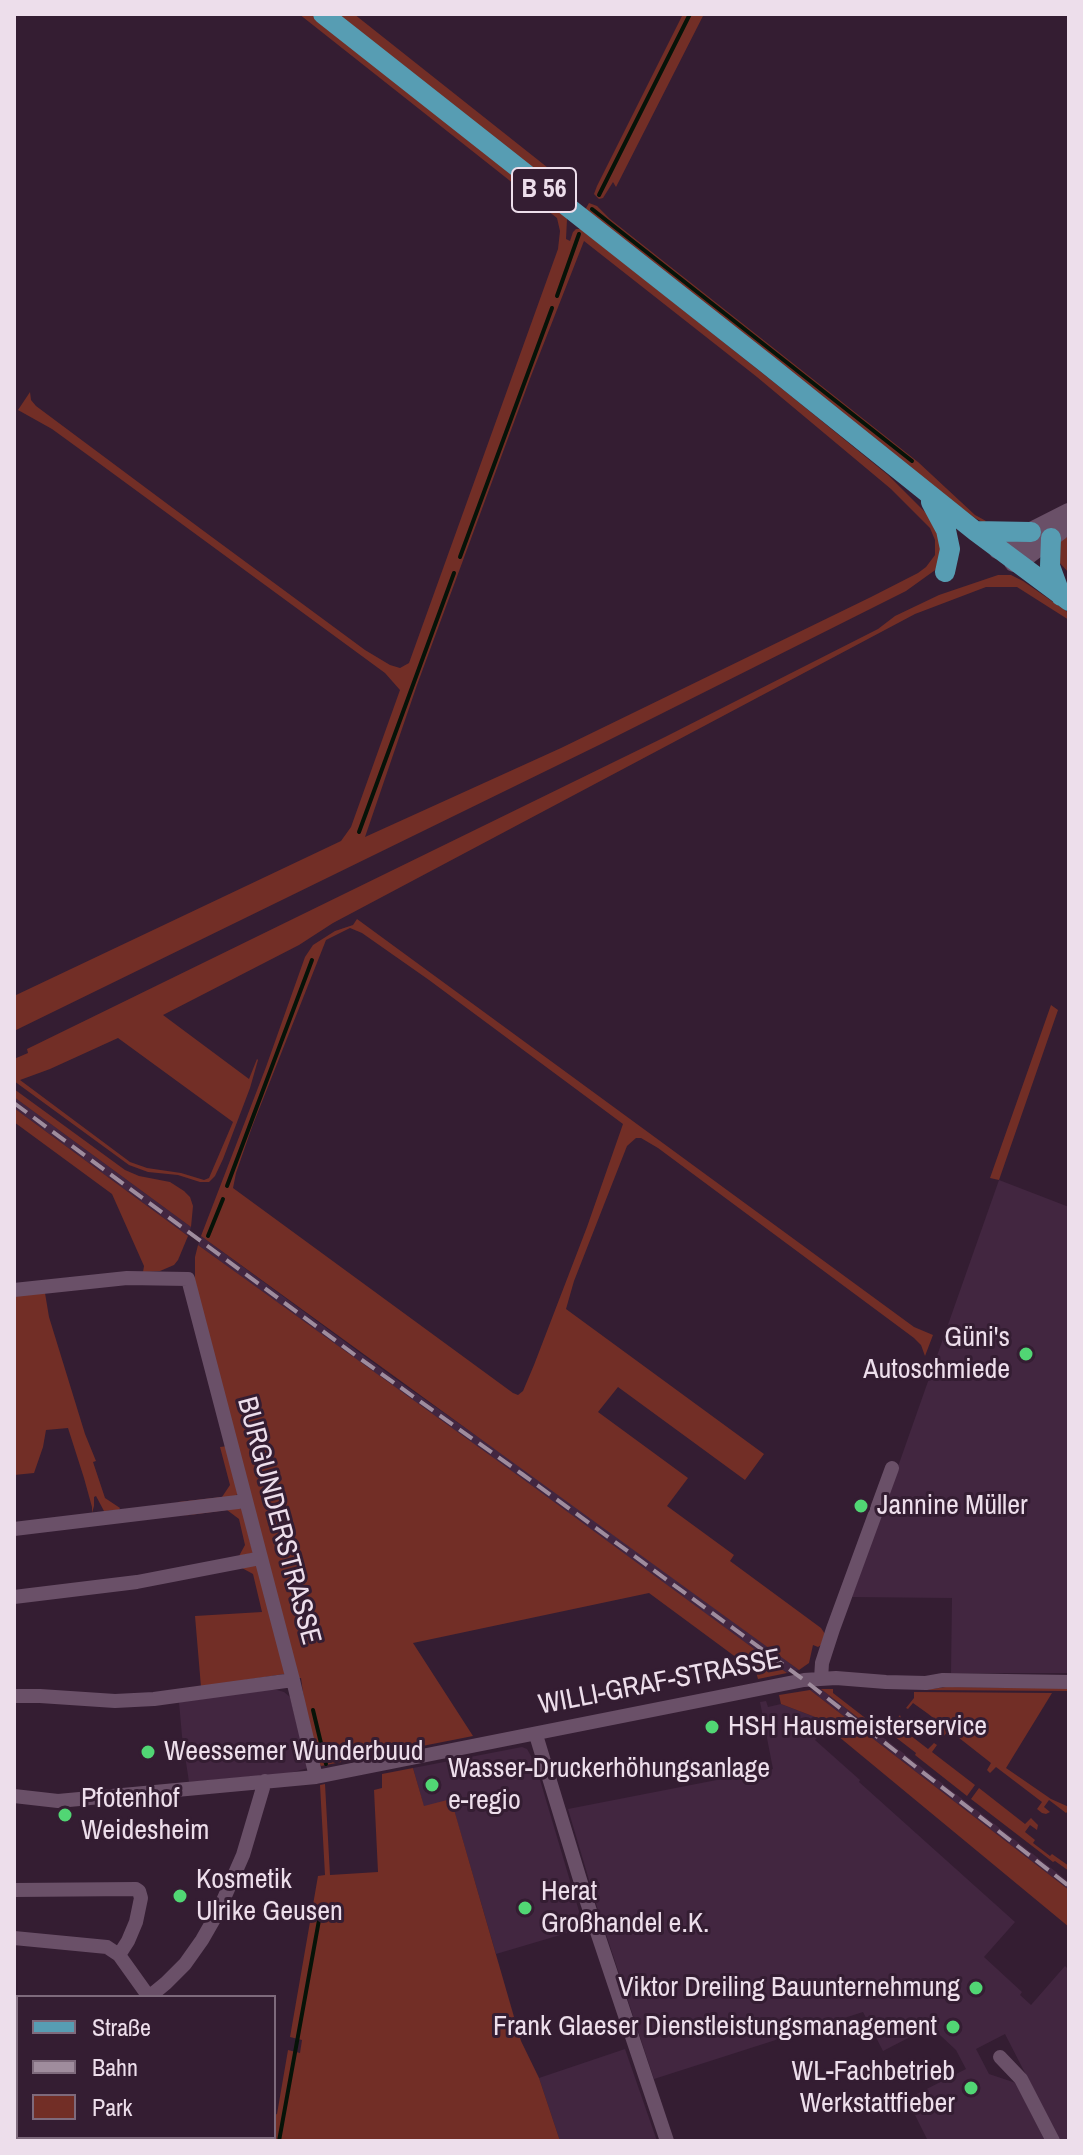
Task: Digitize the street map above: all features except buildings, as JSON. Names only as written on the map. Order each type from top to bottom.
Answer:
[{"type":"main road","name":"B 56","points":[[323,14],[925,492],[1065,599]]},
{"type":"main road","name":"B 56","points":[[925,492],[946,530],[950,549],[945,572]]},
{"type":"main road","points":[[1006,555],[1027,555],[1041,535],[1069,513]]},
{"type":"main road","points":[[975,531],[1041,535],[1069,522]]},
{"type":"main road","name":"B 56","points":[[1041,535],[1050,566],[1065,599]]},
{"type":"street","name":"BURGUNDERSTRASSE","points":[[14,1290],[127,1278],[188,1279],[316,1777]]},
{"type":"street","points":[[821,1679],[822,1663],[833,1629],[892,1468]]},
{"type":"street","points":[[14,1529],[246,1501]]},
{"type":"street","points":[[14,1597],[137,1582],[261,1558]]},
{"type":"street","name":"WILLI-GRAF-STRASSE","points":[[14,1796],[58,1801],[316,1777],[821,1679],[926,1683],[943,1680],[1069,1682]]},
{"type":"street","points":[[14,1696],[115,1701],[154,1699],[293,1680]]},
{"type":"street","points":[[536,1735],[594,1925],[667,2141]]},
{"type":"street","points":[[151,1995],[185,1964],[218,1912],[243,1855],[265,1781]]},
{"type":"street","points":[[14,1890],[136,1889],[141,1894],[140,1907],[128,1941],[119,1955]]},
{"type":"street","points":[[14,1938],[107,1947],[119,1955],[148,1995]]},
{"type":"street","points":[[1000,2057],[1021,2079],[1053,2141]]},
{"type":"shaded area","points":[[14,1097],[191,1227],[188,1236],[14,1108]]},
{"type":"shaded area","points":[[999,1180],[1069,1207],[1069,1673],[951,1673],[952,1598],[852,1597]]},
{"type":"shaded area","points":[[201,1236],[799,1670],[787,1673],[198,1245]]},
{"type":"shaded area","points":[[821,1689],[1069,1882],[1069,1890],[810,1690]]},
{"type":"shaded area","points":[[266,1690],[284,1692],[290,1697],[308,1768],[290,1773],[189,1782],[179,1702]]},
{"type":"shaded area","points":[[766,1701],[768,1707],[781,1704],[815,1717],[827,1727],[815,1740],[1015,1922],[984,1957],[1022,1992],[1020,1995],[1031,2005],[1065,1966],[1069,1970],[1069,2141],[1060,2141],[1005,2034],[976,2049],[989,2074],[1016,2083],[1045,2141],[928,2141],[907,2099],[966,2069],[956,2050],[926,2022],[912,2036],[883,2051],[863,2012],[654,2079],[568,1809],[773,1769],[760,1702]]},
{"type":"shaded area","points":[[522,1747],[527,1749],[535,1763],[584,1928],[496,1954],[451,1800],[424,1807],[413,1768]]},
{"type":"shaded area","points":[[625,2049],[657,2141],[560,2141],[539,2078]]},
{"type":"green space","points":[[299,14],[311,14],[563,214],[567,219],[566,239],[570,241],[573,232],[581,229],[888,475],[934,521],[943,538],[938,568],[906,591],[599,745],[14,1031],[14,996],[341,841],[351,827],[400,690],[385,673],[96,461],[52,429],[18,410],[30,392],[36,406],[365,650],[400,668],[409,663],[558,249],[560,231],[557,218]],"holes":[[[584,241],[757,377],[891,489],[930,528],[935,540],[935,555],[926,567],[871,597],[561,748],[365,837],[417,685]]]},
{"type":"green space","points":[[335,14],[354,14],[562,179],[574,190],[576,198],[571,200]]},
{"type":"green space","points":[[683,14],[704,14],[616,187],[613,182],[603,198],[599,199],[594,194],[597,186]]},
{"type":"green space","points":[[589,203],[597,206],[918,462],[975,515],[986,521],[984,523],[975,518],[953,502],[585,210]]},
{"type":"green space","points":[[1069,530],[1069,573],[1056,559],[1058,545]]},
{"type":"green space","points":[[998,575],[1011,575],[1069,613],[1069,620],[1017,587],[986,587],[915,614],[163,1015],[249,1079],[258,1060],[223,1159],[209,1182],[148,1172],[129,1165],[14,1081],[14,1059],[28,1053],[27,1049],[665,737],[939,595]],"holes":[[[118,1038],[233,1122],[209,1178],[204,1180],[130,1162],[20,1080]]]},
{"type":"green space","points":[[357,919],[914,1327],[933,1335],[925,1356],[914,1338],[658,1148],[641,1138],[636,1138],[627,1146],[566,1309],[764,1454],[745,1480],[618,1387],[598,1412],[688,1478],[667,1506],[734,1555],[730,1561],[821,1628],[825,1634],[821,1645],[813,1645],[809,1663],[799,1670],[201,1236],[305,957],[313,945],[335,931],[353,925]],"holes":[[[350,928],[362,933],[623,1124],[534,1365],[523,1391],[518,1395],[233,1188],[252,1127],[326,940]]]},
{"type":"green space","points":[[1051,1005],[1058,1010],[999,1180],[990,1178]]},
{"type":"green space","points":[[14,1089],[125,1170],[170,1182],[184,1191],[193,1206],[191,1227],[14,1097]]},
{"type":"green space","points":[[14,1108],[188,1236],[174,1265],[160,1271],[143,1272],[144,1266],[112,1194],[14,1122]]},
{"type":"green space","points":[[198,1245],[787,1673],[758,1679],[756,1672],[649,1593],[413,1643],[473,1736],[321,1766],[317,1760],[301,1678],[296,1678],[195,1281]]},
{"type":"green space","points":[[45,1293],[49,1317],[105,1498],[119,1510],[104,1511],[96,1496],[92,1513],[68,1428],[46,1430],[34,1473],[14,1475],[14,1296]]},
{"type":"green space","points":[[228,1446],[239,1490],[236,1496],[179,1505],[178,1502],[222,1497],[230,1485],[220,1447]]},
{"type":"green space","points":[[236,1507],[242,1509],[253,1553],[239,1556],[245,1545],[239,1519],[227,1510],[182,1516]]},
{"type":"green space","points":[[254,1563],[259,1568],[285,1672],[201,1687],[195,1616],[262,1612],[253,1574],[242,1568]]},
{"type":"green space","points":[[946,1687],[1069,1688],[1069,1691],[924,1690]]},
{"type":"green space","points":[[821,1689],[833,1689],[833,1693],[886,1734],[883,1737]]},
{"type":"green space","points":[[810,1690],[1069,1890],[1069,1927],[815,1717],[781,1704],[779,1695]]},
{"type":"green space","points":[[914,1692],[1052,1693],[1006,1768],[1051,1799],[1069,1807],[1069,1810],[1066,1813],[1049,1800],[1044,1807],[1050,1812],[1042,1813],[1037,1809],[1042,1802],[996,1767],[990,1773],[987,1770],[991,1763],[949,1730],[943,1737],[940,1734],[945,1727],[927,1713],[913,1703],[906,1708],[914,1698]]},
{"type":"green space","points":[[900,1715],[897,1725],[928,1749],[934,1743],[937,1745],[932,1752],[975,1785],[967,1796],[894,1736],[889,1729]]},
{"type":"green space","points":[[413,1768],[424,1806],[451,1799],[521,2041],[539,2078],[560,2141],[14,2141],[14,2022],[16,2139],[276,2139],[276,2114],[288,2050],[300,2053],[302,2040],[290,2037],[318,1876],[325,1875],[320,1785],[325,1784],[330,1875],[378,1872],[374,1790],[382,1788],[382,1774]]},
{"type":"green space","points":[[979,1788],[1025,1824],[1031,1818],[1038,1825],[1037,1830],[1030,1825],[1025,1832],[1035,1840],[1033,1843],[1069,1866],[1069,1871],[971,1799]]},
{"type":"waterway","points":[[599,195],[690,14]]},
{"type":"waterway","points":[[592,209],[912,461]]},
{"type":"waterway","points":[[557,296],[579,234]]},
{"type":"waterway","points":[[460,557],[552,308]]},
{"type":"waterway","points":[[359,832],[454,573]]},
{"type":"waterway","points":[[227,1186],[312,960]]},
{"type":"waterway","points":[[208,1236],[223,1199]]},
{"type":"waterway","points":[[313,1710],[326,1764]]},
{"type":"waterway","points":[[279,2141],[321,1909]]},
{"type":"railway","points":[[14,1103],[804,1680],[1069,1886]]},
{"type":"place","name":"Güni's Autoschmiede","points":[[1026,1354]]},
{"type":"place","name":"Jannine Müller","points":[[861,1506]]},
{"type":"place","name":"HSH Hausmeisterservice","points":[[712,1727]]},
{"type":"place","name":"Weessemer Wunderbuud","points":[[148,1752]]},
{"type":"place","name":"Wasser-Druckerhöhungsanlage e-regio","points":[[432,1785]]},
{"type":"place","name":"Pfotenhof Weidesheim","points":[[65,1815]]},
{"type":"place","name":"Kosmetik Ulrike Geusen","points":[[180,1896]]},
{"type":"place","name":"Herat Großhandel e.K.","points":[[525,1908]]},
{"type":"place","name":"Viktor Dreiling Bauunternehmung","points":[[976,1988]]},
{"type":"place","name":"Frank Glaeser Dienstleistungsmanagement","points":[[953,2027]]},
{"type":"place","name":"WL-Fachbetrieb Werkstattfieber","points":[[971,2088]]}]
